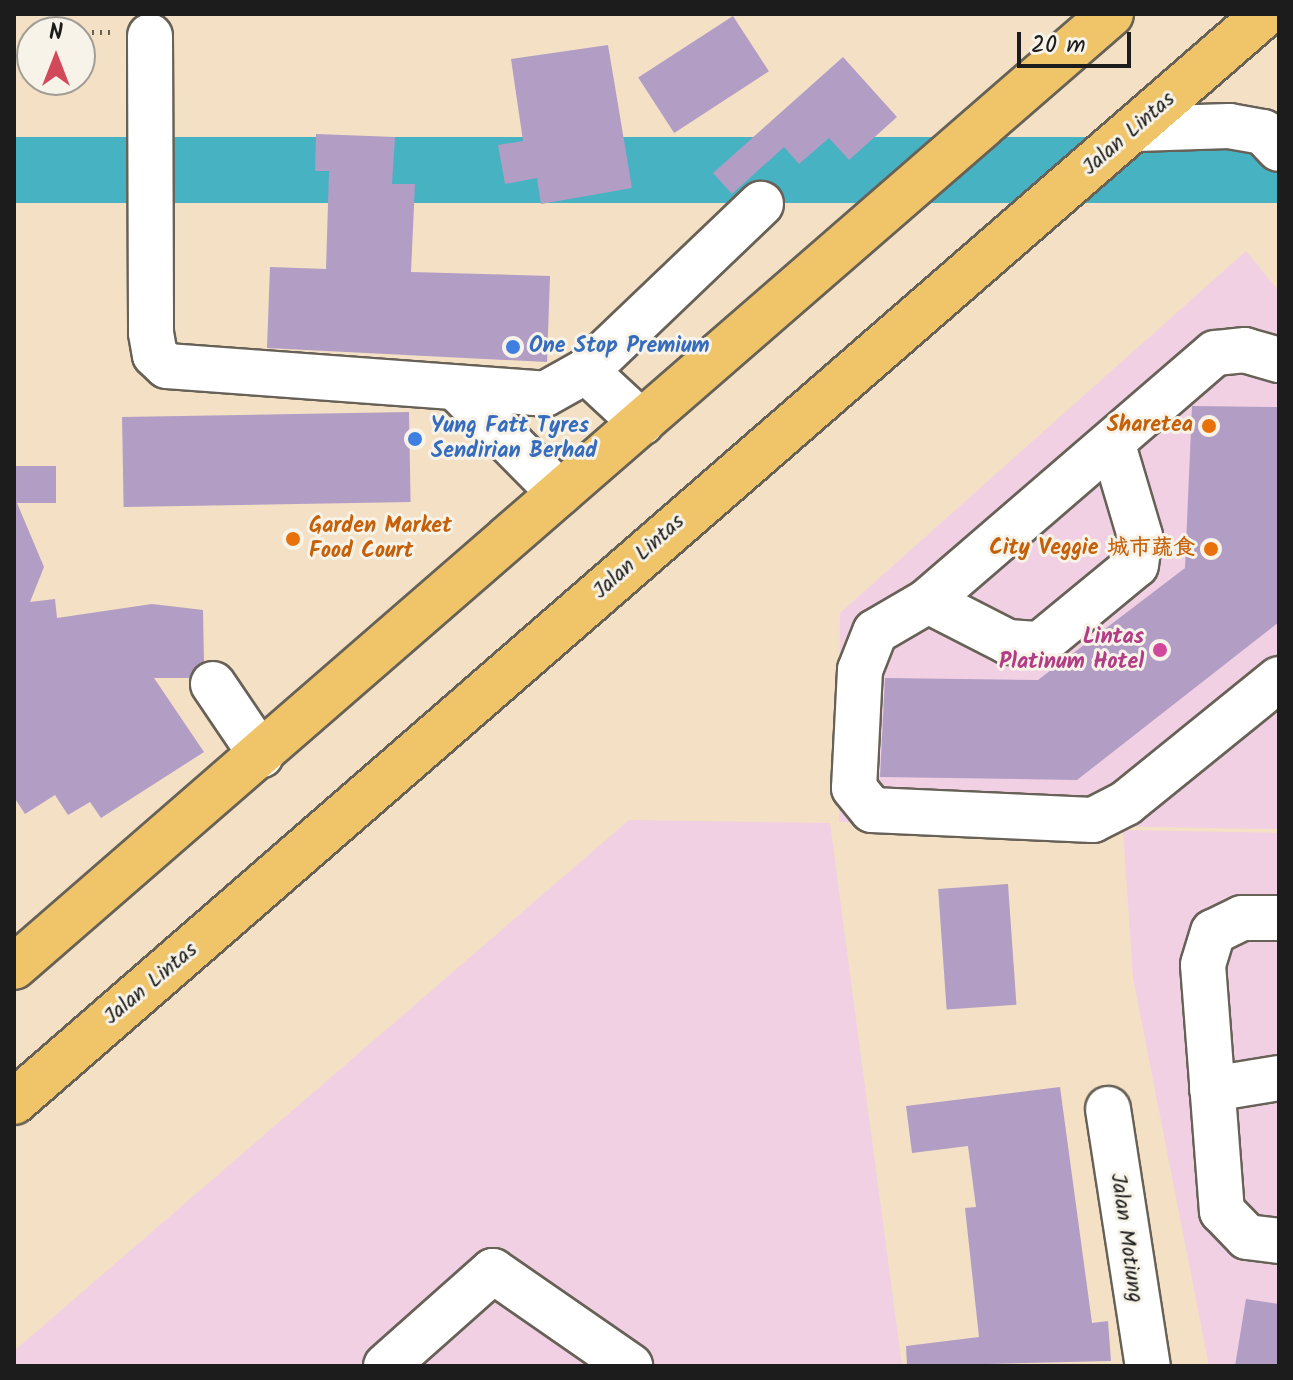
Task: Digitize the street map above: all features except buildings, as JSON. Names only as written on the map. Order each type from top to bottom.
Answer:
[{"type":"highway","points":[[14,967],[1111,14]]},
{"type":"highway","name":"Jalan Lintas","points":[[14,1102],[1137,129],[1265,14]]},
{"type":"street","points":[[150,36],[155,355],[167,366],[545,394],[586,371],[761,204]]},
{"type":"street","points":[[1137,129],[1271,140]]},
{"type":"street","points":[[1279,360],[1245,350],[1215,353],[1113,445],[928,601],[875,632],[864,650],[854,788],[872,810],[1093,820],[1126,803],[1279,679]]},
{"type":"street","points":[[586,371],[642,423]]},
{"type":"street","points":[[457,389],[560,493]]},
{"type":"street","points":[[928,601],[1008,642],[1040,644],[1136,565],[1140,536],[1113,445]]},
{"type":"street","points":[[213,684],[261,755]]},
{"type":"street","points":[[1279,918],[1242,918],[1213,932],[1203,965],[1222,1211],[1247,1237],[1279,1241]]},
{"type":"street","points":[[1212,1089],[1279,1078]]},
{"type":"street","name":"Jalan Motiung","points":[[1108,1109],[1148,1366]]},
{"type":"street","points":[[386,1366],[493,1271],[630,1366]]},
{"type":"path","points":[[96,34],[150,36]]},
{"type":"shaded area","points":[[1246,251],[1279,291],[1279,829],[839,822],[840,613]]},
{"type":"shaded area","points":[[629,820],[830,823],[902,1366],[14,1366],[14,1351]]},
{"type":"shaded area","points":[[1123,830],[1279,833],[1279,1366],[1209,1366],[1133,978]]},
{"type":"water","points":[[14,137],[1279,137],[1279,203],[14,203]]},
{"type":"place","name":"One Stop Premium","points":[[513,347]]},
{"type":"place","name":"Sharetea","points":[[1209,426]]},
{"type":"place","name":"Yung Fatt Tyres Sendirian Berhad","points":[[415,439]]},
{"type":"place","name":"Garden Market Food Court","points":[[293,539]]},
{"type":"place","name":"City Veggie 城市蔬食","points":[[1211,549]]},
{"type":"place","name":"Lintas Platinum Hotel","points":[[1160,650]]}]
